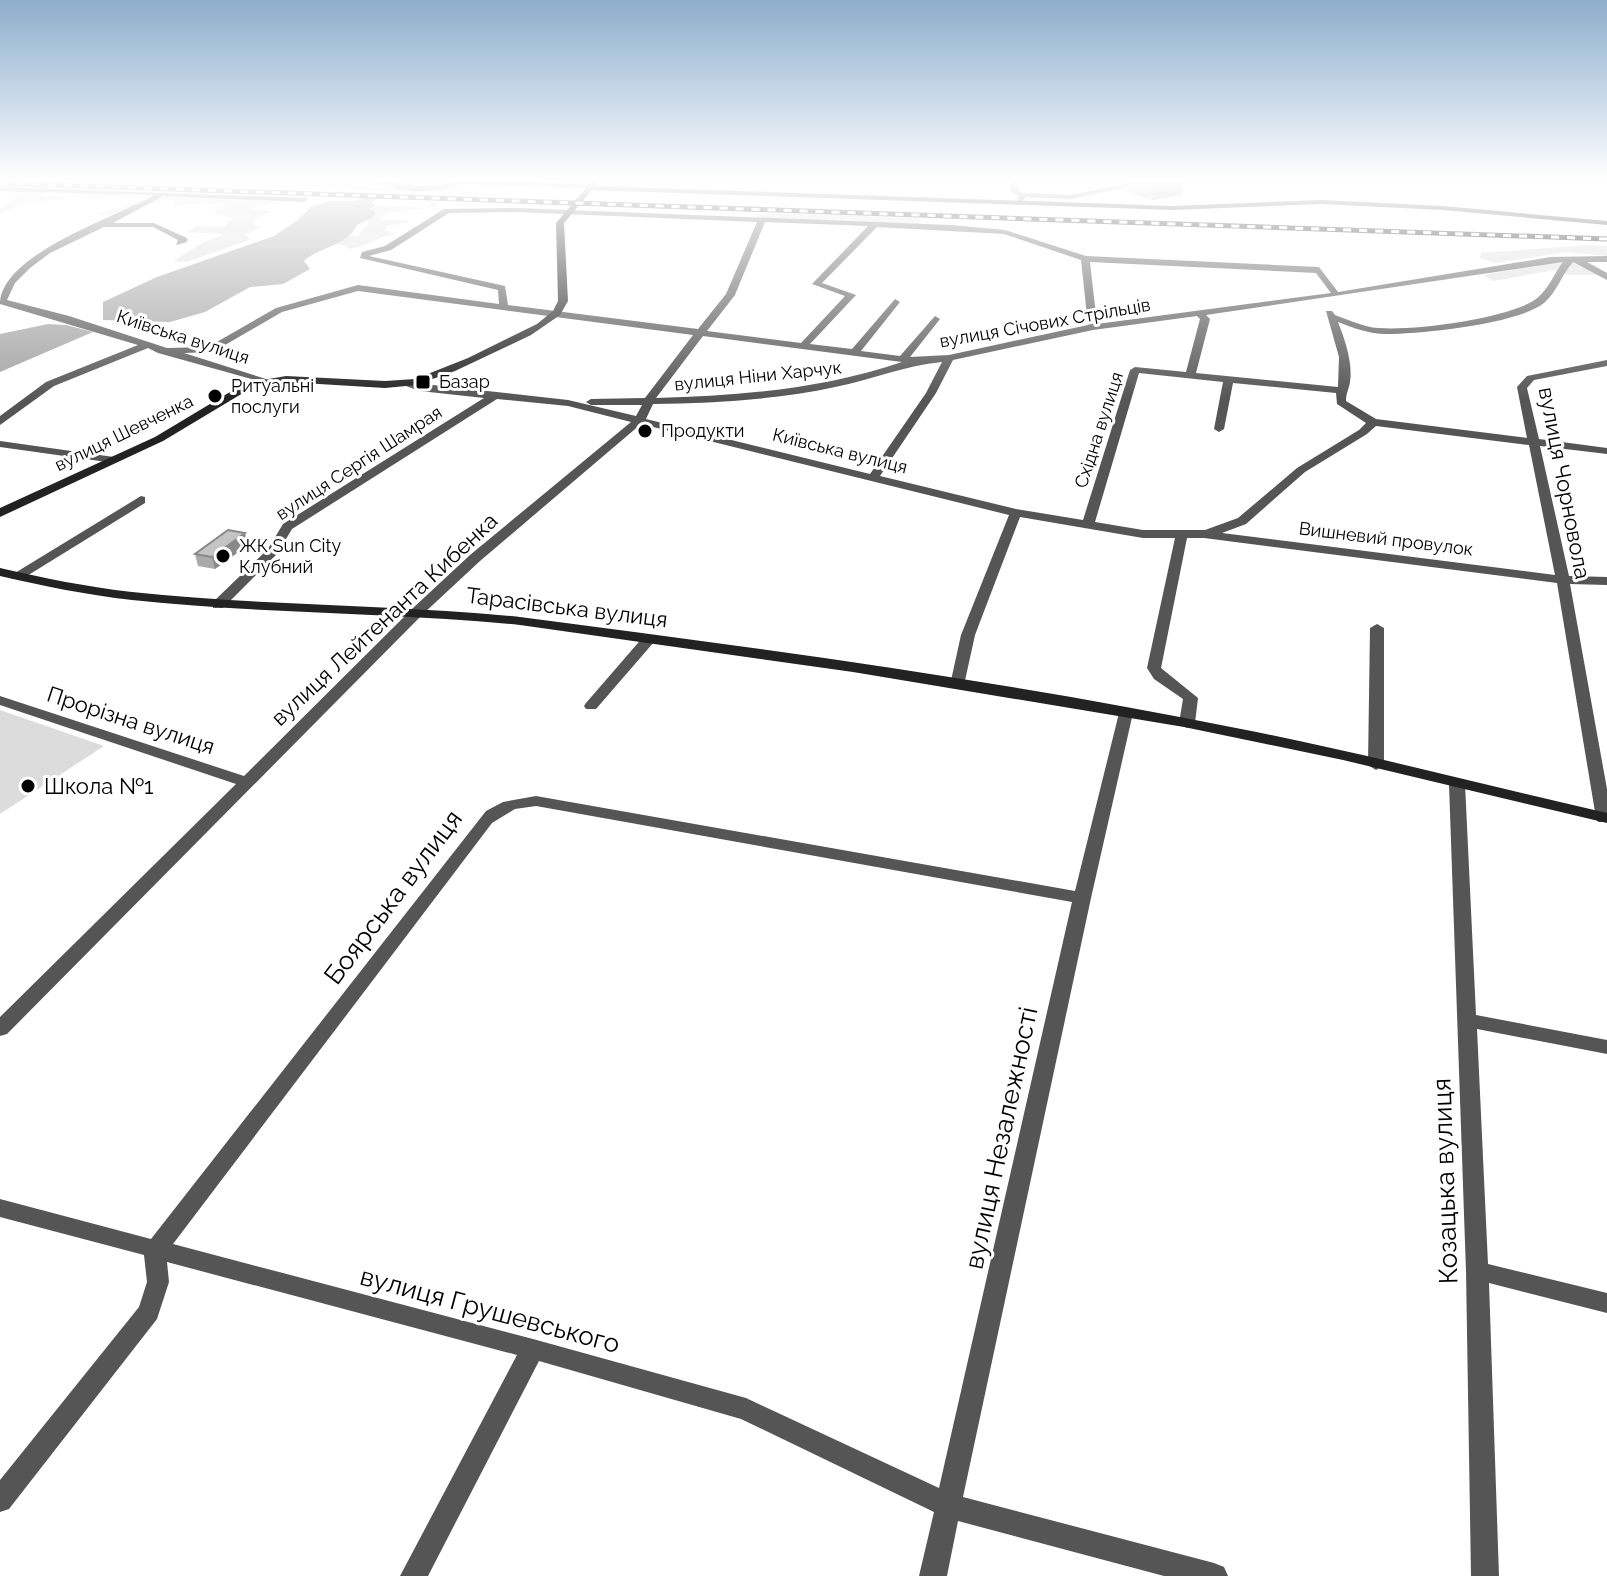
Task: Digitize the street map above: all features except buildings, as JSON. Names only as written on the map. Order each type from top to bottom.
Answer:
[{"type":"street","points":[[1,301],[11,280],[49,254]]},
{"type":"street","points":[[367,254],[364,258],[369,261],[502,288],[504,308]]},
{"type":"street","points":[[410,384],[517,338],[557,313],[563,301],[561,254]]},
{"type":"street","name":"вулиця Лейтенанта Кибенка","points":[[0,1029],[418,611],[475,558],[547,501],[640,420],[647,402],[698,332],[730,295],[747,254]]},
{"type":"street","points":[[803,346],[851,295],[816,284],[846,254]]},
{"type":"street","points":[[1069,254],[1085,259],[1319,270],[1334,291]]},
{"type":"street","points":[[1332,317],[1366,329],[1385,331],[1511,314],[1534,306],[1551,291],[1563,265],[1572,258],[1607,277]]},
{"type":"street","name":"вулиця Січових Стрільців","points":[[203,351],[224,343],[279,310],[358,288],[917,361],[949,358],[1093,327],[1321,297],[1572,258],[1607,259]]},
{"type":"street","points":[[1085,259],[1093,327]]},
{"type":"street","points":[[1321,297],[1332,317],[1344,355],[1345,385],[1341,390],[1341,402],[1373,422],[1607,451]]},
{"type":"street","name":"Київська вулиця","points":[[1,301],[74,320],[204,365],[262,381],[410,384],[420,388],[568,403],[1016,513],[1157,535],[1204,534]]},
{"type":"street","points":[[854,353],[895,302]]},
{"type":"street","points":[[1198,312],[1205,319],[1190,375],[1341,390]]},
{"type":"street","name":"вулиця Січових Стрільців","points":[[903,359],[935,319]]},
{"type":"street","points":[[0,422],[21,400],[44,385],[146,345]]},
{"type":"street","points":[[161,351],[203,351],[204,365]]},
{"type":"street","points":[[873,478],[931,393],[949,358]]},
{"type":"street","name":"вулиця Ніни Харчук","points":[[568,403],[707,399],[831,386],[865,380],[917,361]]},
{"type":"street","name":"вулиця Чорновола","points":[[1605,818],[1563,580],[1522,387],[1524,381],[1607,363]]},
{"type":"street","name":"Східна вулиця","points":[[1088,525],[1135,370],[1190,375]]},
{"type":"street","points":[[1219,429],[1229,379]]},
{"type":"street","name":"вулиця Шевченка","points":[[0,513],[114,460],[197,418],[239,389],[262,381]]},
{"type":"street","name":"вулиця Сергія Шамрая","points":[[218,605],[273,551],[287,527],[496,395]]},
{"type":"street","points":[[1204,534],[1242,521],[1301,470],[1363,432],[1373,422]]},
{"type":"street","points":[[0,444],[114,460]]},
{"type":"street","points":[[6,575],[141,500]]},
{"type":"street","points":[[957,685],[968,635],[1016,513]]},
{"type":"street","points":[[1182,534],[1154,668],[1159,676],[1191,698],[1187,723]]},
{"type":"street","name":"Вишневий провулок","points":[[1204,534],[1563,580],[1607,581]]},
{"type":"street","name":"Тарасівська вулиця","points":[[6,575],[109,595],[218,605],[418,611],[505,619],[957,685],[1187,723],[1605,818]]},
{"type":"street","points":[[1376,765],[1377,628]]},
{"type":"street","points":[[591,706],[649,639]]},
{"type":"street","name":"Прорізна вулиця","points":[[0,700],[247,782]]},
{"type":"street","name":"вулиця Незалежності","points":[[933,1576],[1082,898],[1126,713]]},
{"type":"street","name":"Козацька вулиця","points":[[1457,784],[1477,1271],[1485,1576]]},
{"type":"street","name":"Боярська вулиця","points":[[155,1251],[486,819],[498,809],[536,801],[1082,898]]},
{"type":"street","points":[[1467,1020],[1607,1047]]},
{"type":"street","name":"вулиця Грушевського","points":[[0,1208],[533,1349],[746,1409],[950,1506],[1214,1576]]},
{"type":"street","points":[[0,1500],[149,1312],[158,1282],[155,1251]]},
{"type":"street","points":[[1477,1271],[1607,1303]]},
{"type":"street","points":[[414,1576],[533,1349]]},
{"type":"shaded area","points":[[185,254],[211,254],[187,262],[174,261]]},
{"type":"shaded area","points":[[224,254],[315,254],[304,261],[310,269],[283,284],[250,287],[205,312],[170,322],[103,320],[103,302],[157,277]]},
{"type":"shaded area","points":[[1481,254],[1557,254],[1496,263],[1480,258]]},
{"type":"shaded area","points":[[1552,262],[1571,262],[1598,275],[1568,275],[1555,270],[1493,281],[1484,275]]},
{"type":"shaded area","points":[[48,324],[93,332],[0,372],[0,334]]},
{"type":"shaded area","name":"Школа №1","points":[[0,710],[104,746],[0,814]]},
{"type":"place","name":"Базар","points":[[423,382]]},
{"type":"place","name":"Ритуальні послуги","points":[[215,396]]},
{"type":"place","name":"Продукти","points":[[645,431]]},
{"type":"place","name":"ЖК Sun City Клубний","points":[[223,556]]},
{"type":"place","name":"Школа №1","points":[[28,786]]}]
